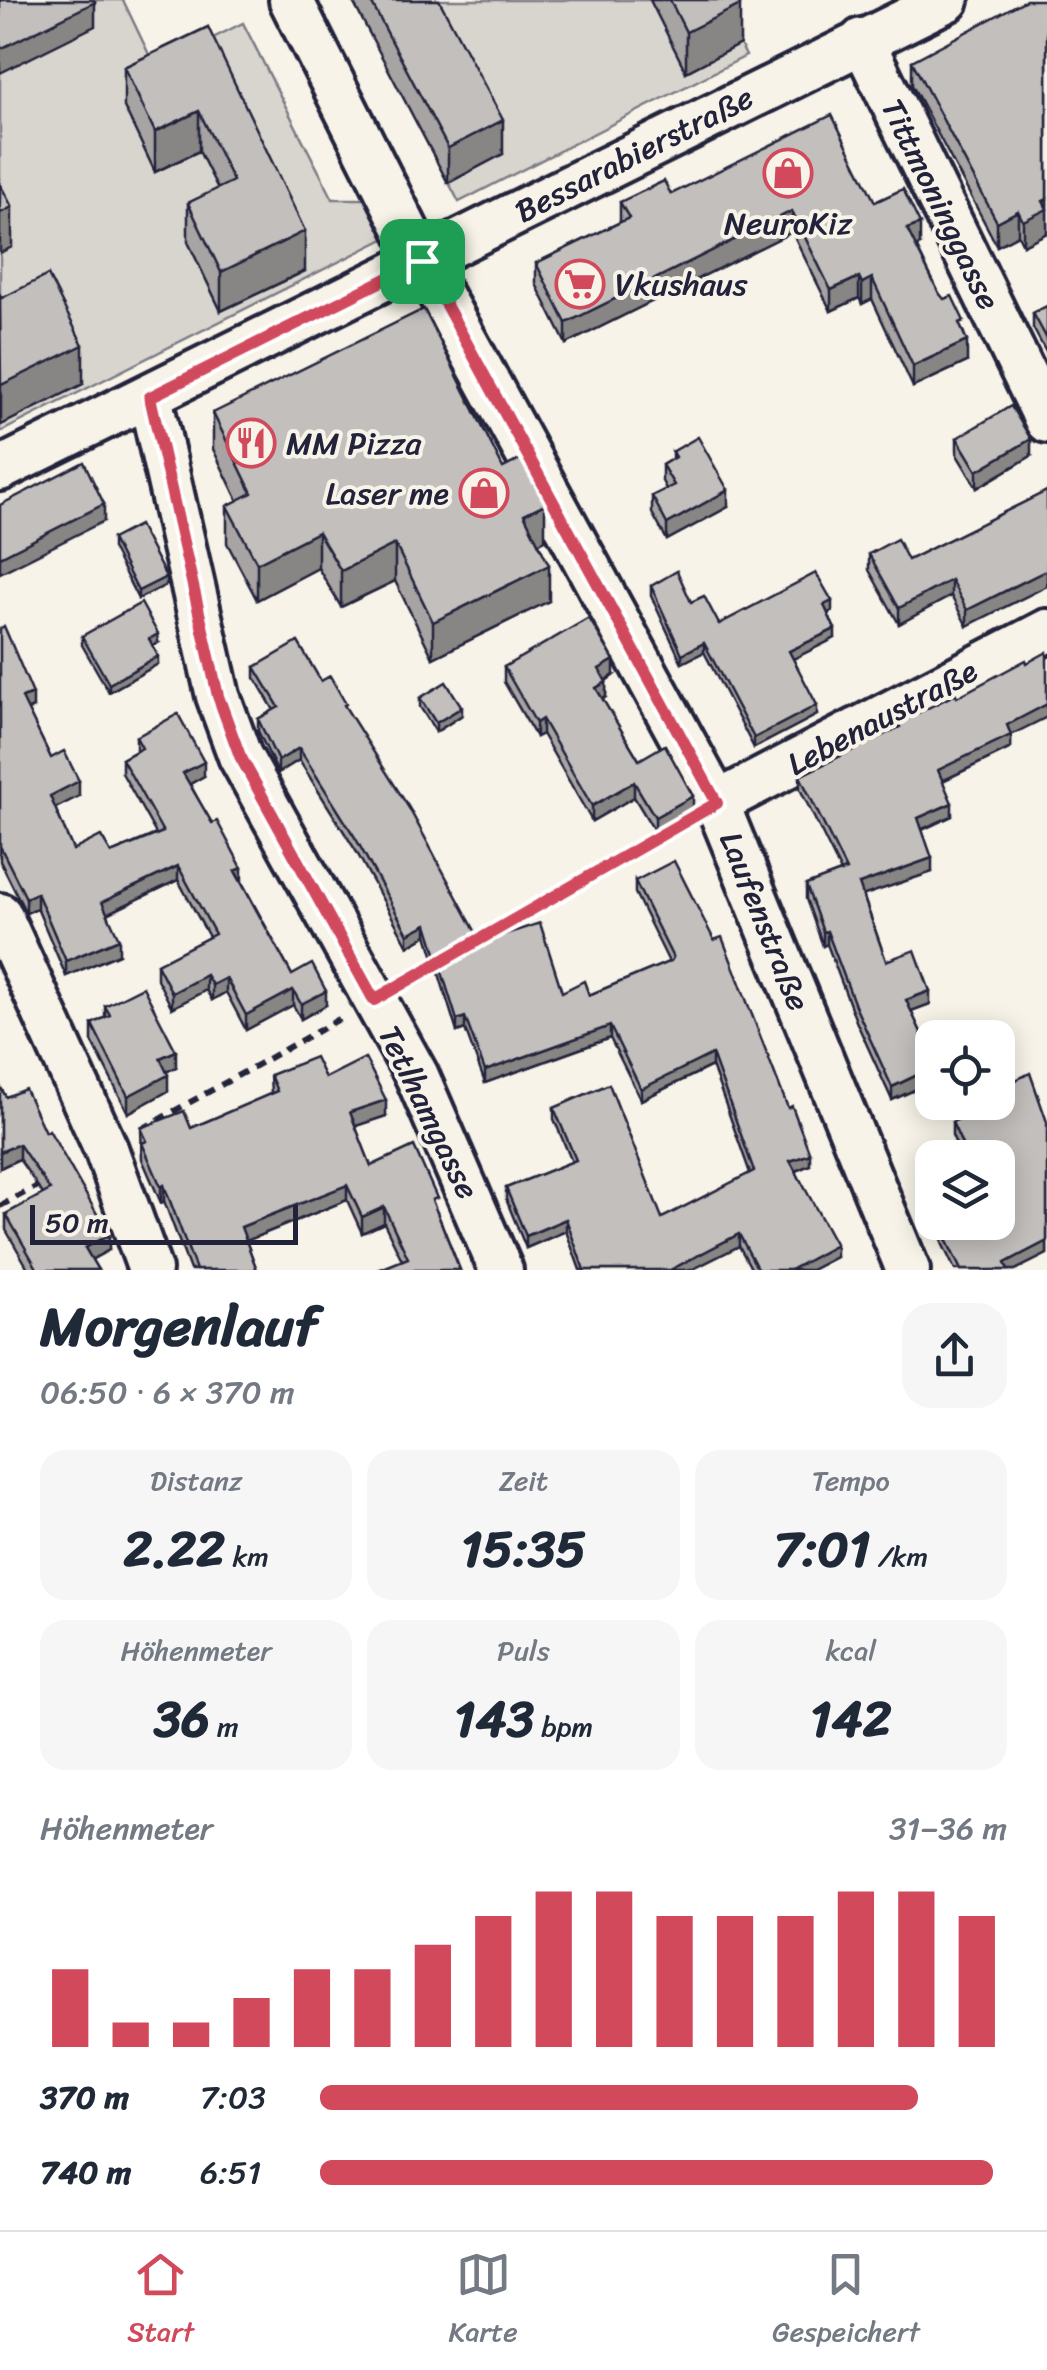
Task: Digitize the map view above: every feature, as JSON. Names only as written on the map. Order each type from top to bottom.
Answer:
[{"type":"street","name":"Laufenstraße","points":[[291,0],[422,261],[717,803],[908,1270]]},
{"type":"street","name":"Bessarabierstraße","points":[[0,469],[946,0]]},
{"type":"street","name":"Tittmoninggasse","points":[[862,40],[1047,421]]},
{"type":"street","name":"Tetlhamgasse","points":[[150,397],[218,696],[240,756],[417,1076],[501,1270]]},
{"type":"street","name":"Lebenaustraße","points":[[717,803],[1047,631]]},
{"type":"street","points":[[0,915],[106,1148],[150,1270]]},
{"type":"path","points":[[460,951],[717,803]]},
{"type":"path","points":[[106,1148],[442,961]]},
{"type":"path","points":[[0,1206],[45,1181]]},
{"type":"shaded area","points":[[0,0],[123,0],[155,67],[243,23],[333,199],[371,199],[390,236],[0,432]]},
{"type":"shaded area","points":[[421,0],[718,0],[746,56],[459,202],[449,183],[502,154]]},
{"type":"building","points":[[0,0],[94,0],[95,2],[0,49]]},
{"type":"building","points":[[370,0],[439,0],[503,120],[448,148]]},
{"type":"building","points":[[670,0],[738,0],[740,5],[686,32]]},
{"type":"building","points":[[1026,0],[1047,0],[1047,199],[1043,201],[1047,209],[1023,221],[1018,211],[997,222],[912,61]]},
{"type":"building","points":[[208,27],[305,231],[221,272],[188,203],[233,181],[199,111],[155,132],[124,67]]},
{"type":"building","points":[[832,115],[875,202],[903,189],[920,224],[907,229],[939,293],[944,299],[952,296],[964,321],[959,323],[967,341],[913,366],[872,278],[862,283],[859,277],[831,290],[792,211],[566,323],[536,263],[629,218],[620,202],[664,181],[671,194]]},
{"type":"building","points":[[0,184],[12,207],[0,213]]},
{"type":"building","points":[[48,275],[83,345],[1,385],[0,295],[2,298]]},
{"type":"building","points":[[1047,306],[1047,339],[1033,313]]},
{"type":"building","points":[[424,309],[503,468],[521,459],[545,504],[524,514],[549,565],[433,622],[395,544],[341,571],[318,532],[257,563],[227,506],[252,493],[213,413]]},
{"type":"building","points":[[1011,406],[1031,439],[977,471],[957,438]]},
{"type":"building","points":[[698,437],[728,490],[667,524],[652,496],[674,485],[662,465],[675,457],[672,452]]},
{"type":"building","points":[[84,462],[104,504],[0,557],[0,505]]},
{"type":"building","points":[[1047,491],[1047,570],[967,610],[951,580],[899,608],[869,554],[897,539],[908,560]]},
{"type":"building","points":[[139,525],[166,577],[138,591],[112,539]]},
{"type":"building","points":[[677,571],[691,602],[704,596],[719,624],[816,573],[832,601],[824,605],[835,629],[789,651],[817,705],[754,738],[704,643],[682,654],[651,586]]},
{"type":"building","points":[[141,603],[158,634],[149,639],[158,656],[109,684],[82,636]]},
{"type":"building","points":[[589,618],[614,660],[599,669],[606,682],[596,688],[639,760],[665,745],[693,796],[655,817],[634,782],[592,806],[542,719],[536,723],[504,667]]},
{"type":"building","points":[[4,626],[33,694],[22,698],[51,758],[64,751],[79,781],[50,796],[73,850],[101,836],[111,853],[163,832],[122,759],[142,748],[136,737],[178,714],[204,762],[183,773],[212,823],[217,821],[242,868],[235,871],[292,975],[312,964],[326,991],[301,1004],[293,990],[246,1015],[226,978],[212,985],[206,975],[172,993],[157,964],[215,934],[178,866],[102,902],[119,939],[66,961],[37,893],[26,898],[0,846],[0,629]]},
{"type":"building","points":[[298,642],[321,681],[330,676],[409,808],[481,942],[540,923],[562,992],[584,981],[589,995],[671,961],[673,958],[635,881],[674,861],[714,940],[722,937],[788,1108],[792,1106],[810,1154],[790,1161],[836,1245],[790,1270],[758,1270],[739,1234],[670,1270],[584,1270],[566,1219],[526,1236],[506,1188],[576,1160],[554,1108],[609,1084],[662,1218],[754,1171],[712,1054],[641,1089],[610,1026],[485,1071],[465,1017],[457,1020],[427,924],[408,934],[356,839],[299,748],[278,761],[258,719],[279,707],[255,667]]},
{"type":"building","points":[[1047,652],[1047,704],[1007,725],[1011,735],[938,770],[952,803],[918,818],[932,858],[859,884],[886,961],[915,950],[930,991],[906,1000],[915,1020],[915,1076],[892,1087],[806,885],[846,870],[800,776],[900,727],[898,723],[956,694],[957,697],[1026,660],[1027,663]]},
{"type":"building","points":[[446,682],[462,707],[436,723],[420,698]]},
{"type":"building","points":[[143,987],[176,1051],[160,1058],[168,1075],[128,1096],[92,1024],[110,1015],[105,1006]]},
{"type":"building","points":[[315,1057],[325,1078],[365,1058],[386,1100],[350,1112],[371,1166],[414,1146],[437,1198],[432,1200],[460,1270],[378,1270],[408,1258],[384,1207],[362,1217],[347,1185],[241,1227],[257,1270],[196,1270],[164,1185],[161,1187],[142,1143],[147,1141],[141,1128],[184,1111],[191,1128],[277,1091],[270,1075]]},
{"type":"building","points":[[1030,1073],[1047,1122],[1047,1241],[1005,1263],[1008,1270],[961,1270],[946,1240],[1015,1240],[1015,1140],[960,1140],[952,1122],[1015,1120],[1015,1080]]},
{"type":"building","points":[[0,1086],[6,1097],[25,1089],[45,1132],[49,1130],[109,1235],[85,1248],[98,1270],[38,1270],[6,1214],[50,1190],[19,1144],[0,1152]]},
{"type":"place","name":"NeuroKiz","points":[[788,173]]},
{"type":"place","name":"Vkushaus","points":[[580,284]]},
{"type":"place","name":"MM Pizza","points":[[251,443]]},
{"type":"place","name":"Laser me","points":[[484,493]]},
{"type":"route","points":[[422,261],[717,803],[374,1000],[240,756],[218,696],[150,397],[422,261]]}]
